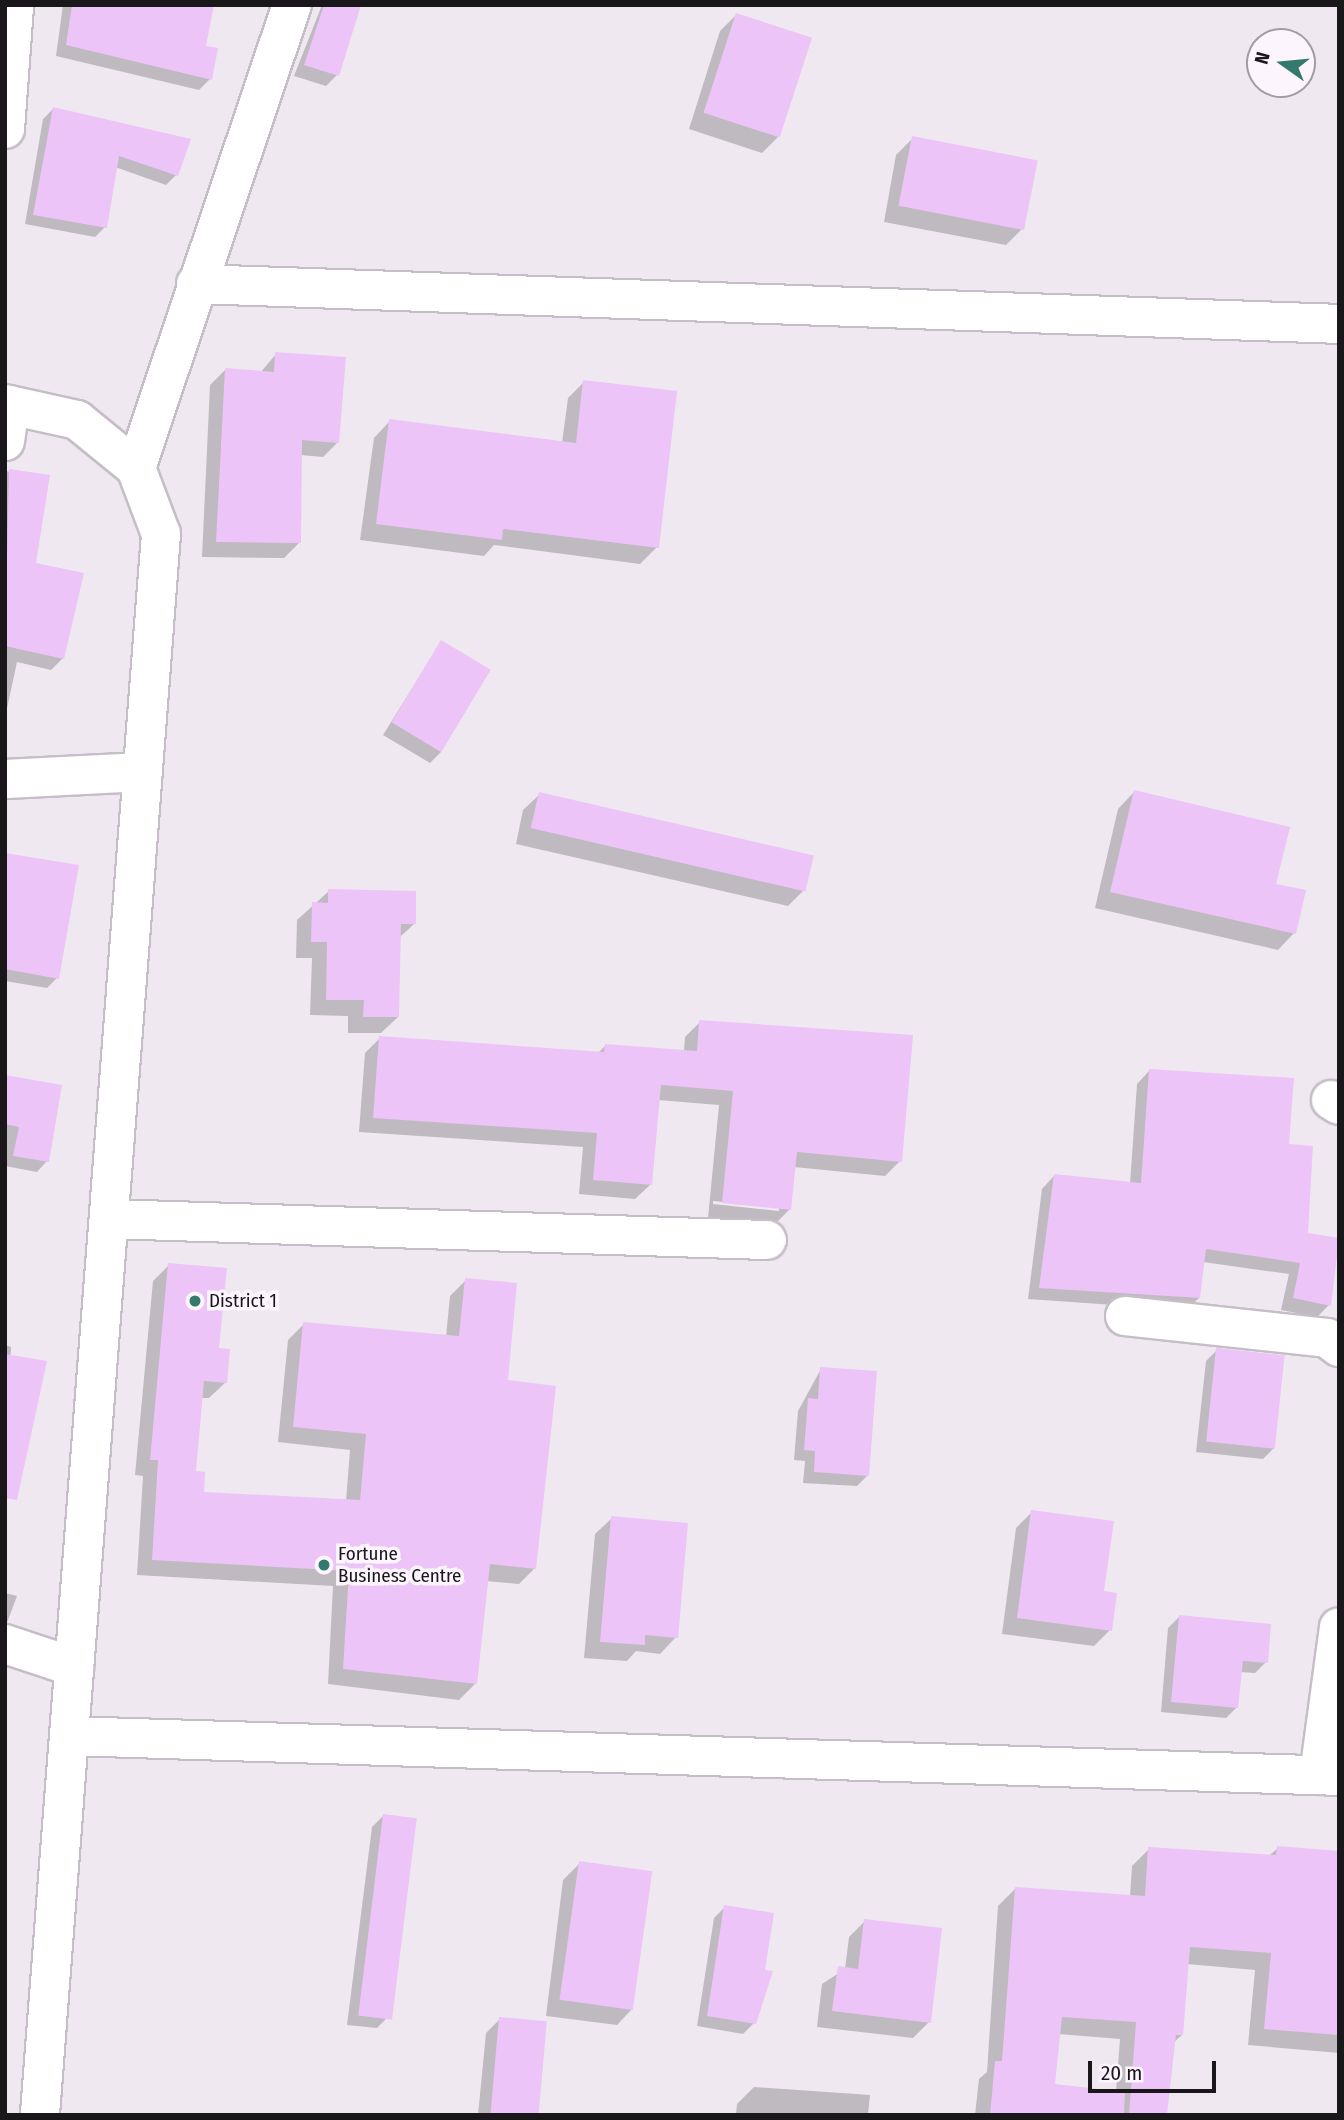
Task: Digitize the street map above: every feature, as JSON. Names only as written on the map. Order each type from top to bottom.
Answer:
[{"type":"street","points":[[5,129],[14,5]]},
{"type":"street","points":[[136,468],[292,5]]},
{"type":"street","points":[[196,284],[1339,324]]},
{"type":"street","points":[[7,417],[77,420],[136,468],[161,534],[40,2115]]},
{"type":"street","points":[[5,779],[143,772]]},
{"type":"street","points":[[109,1219],[766,1240]]},
{"type":"street","points":[[1125,1316],[1326,1338],[1339,1347]]},
{"type":"street","points":[[69,1735],[1329,1776],[1339,1627]]},
{"type":"street","points":[[5,1644],[74,1668]]},
{"type":"building","points":[[72,5],[214,5],[206,46],[218,48],[212,80],[66,45]]},
{"type":"building","points":[[324,5],[361,5],[339,76],[304,65]]},
{"type":"building","points":[[736,13],[812,38],[780,138],[704,113]]},
{"type":"building","points":[[53,107],[191,139],[178,176],[119,156],[107,228],[33,215]]},
{"type":"building","points":[[912,136],[1038,160],[1024,230],[898,206]]},
{"type":"building","points":[[275,352],[346,357],[339,443],[302,440],[301,543],[216,542],[225,368],[274,372]]},
{"type":"building","points":[[583,380],[677,391],[659,548],[503,529],[502,540],[376,524],[389,419],[576,443]]},
{"type":"building","points":[[9,469],[50,475],[36,563],[84,573],[64,659],[5,646]]},
{"type":"building","points":[[441,640],[491,670],[441,752],[392,722]]},
{"type":"building","points":[[1134,790],[1290,827],[1276,884],[1306,890],[1296,934],[1110,892]]},
{"type":"building","points":[[539,792],[814,855],[805,891],[531,828]]},
{"type":"building","points":[[5,853],[79,865],[59,979],[5,969]]},
{"type":"building","points":[[328,889],[416,891],[416,924],[401,924],[399,1017],[363,1017],[364,1000],[326,1000],[327,942],[311,942],[312,902],[328,903]]},
{"type":"building","points":[[699,1020],[913,1035],[902,1162],[797,1152],[791,1210],[722,1203],[733,1091],[661,1085],[652,1185],[593,1180],[597,1133],[373,1118],[379,1036],[604,1052],[605,1044],[697,1051]]},
{"type":"building","points":[[1149,1069],[1294,1078],[1289,1144],[1313,1146],[1308,1233],[1339,1238],[1331,1306],[1293,1298],[1300,1263],[1206,1249],[1200,1298],[1039,1288],[1054,1174],[1141,1183]]},
{"type":"building","points":[[5,1075],[62,1085],[49,1162],[13,1156],[19,1127],[5,1124]]},
{"type":"building","points":[[168,1263],[227,1268],[219,1348],[230,1349],[227,1383],[204,1381],[196,1471],[205,1472],[204,1492],[360,1500],[366,1434],[293,1427],[303,1322],[459,1336],[465,1278],[517,1283],[508,1380],[556,1386],[536,1569],[490,1564],[477,1684],[343,1669],[349,1571],[152,1560],[158,1460],[150,1460]]},
{"type":"building","points":[[1216,1348],[1285,1355],[1275,1449],[1206,1441]]},
{"type":"building","points":[[5,1354],[47,1361],[17,1500],[5,1498]]},
{"type":"building","points":[[820,1367],[877,1371],[869,1476],[814,1472],[815,1451],[804,1450],[808,1398],[818,1399]]},
{"type":"building","points":[[1031,1510],[1114,1521],[1104,1591],[1117,1593],[1112,1631],[1017,1618]]},
{"type":"building","points":[[611,1516],[688,1523],[678,1638],[645,1635],[645,1645],[600,1642]]},
{"type":"building","points":[[1179,1615],[1271,1624],[1268,1663],[1243,1661],[1238,1708],[1171,1702]]},
{"type":"building","points":[[383,1814],[417,1818],[392,2020],[358,2015]]},
{"type":"building","points":[[1277,1846],[1339,1851],[1339,2035],[1264,2029],[1271,1953],[1190,1947],[1183,2035],[1176,2035],[1167,2115],[1129,2115],[1136,2022],[1062,2017],[1055,2084],[1125,2092],[1124,2115],[990,2115],[995,2061],[1002,2061],[1015,1887],[1145,1896],[1148,1847],[1276,1855]]},
{"type":"building","points":[[579,1861],[652,1871],[633,2010],[560,2000]]},
{"type":"building","points":[[724,1905],[774,1913],[765,1970],[773,1971],[756,2024],[707,2016]]},
{"type":"building","points":[[864,1919],[942,1928],[931,2023],[832,2011],[838,1966],[858,1969]]},
{"type":"building","points":[[499,2017],[547,2021],[539,2115],[490,2115]]},
{"type":"place","name":"District 1","points":[[195,1301]]},
{"type":"place","name":"Fortune Business Centre","points":[[324,1565]]}]
